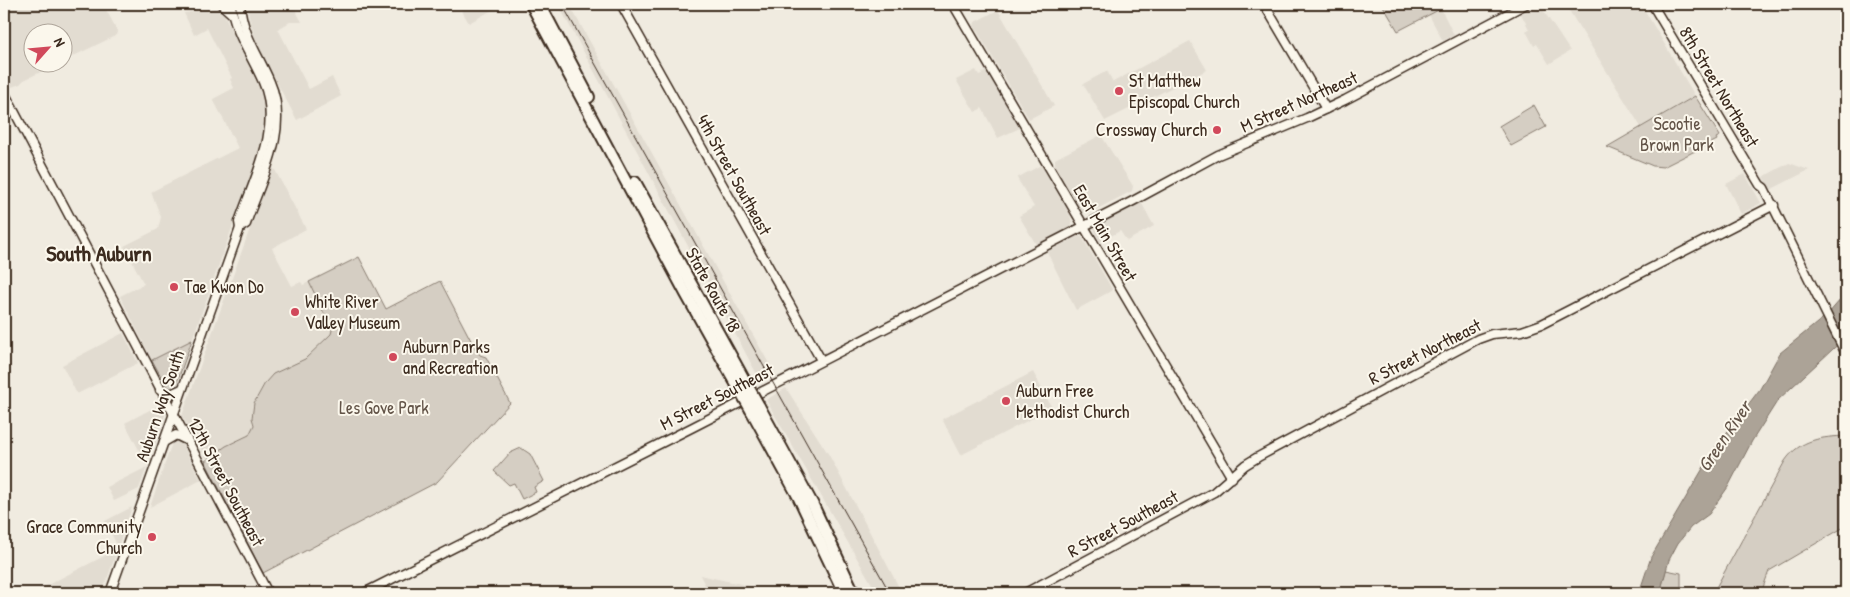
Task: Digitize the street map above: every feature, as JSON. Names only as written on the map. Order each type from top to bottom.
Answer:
[{"type":"highway","name":"State Route 18","points":[[537,6],[686,294],[813,505],[854,593]]},
{"type":"highway","name":"State Route 18","points":[[755,408],[844,593]]},
{"type":"main road","points":[[220,4],[233,17]]},
{"type":"main road","name":"Auburn Way South","points":[[231,4],[233,17],[239,33],[264,85],[274,127]]},
{"type":"main road","points":[[239,4],[239,33]]},
{"type":"main road","name":"Auburn Way South","points":[[110,593],[240,228],[246,224],[274,144],[276,106],[273,90],[248,36],[239,4]]},
{"type":"main road","name":"4th Street Southeast","points":[[621,4],[821,360]]},
{"type":"main road","name":"East Main Street","points":[[953,4],[1232,478]]},
{"type":"main road","points":[[1264,4],[1326,109]]},
{"type":"main road","name":"M Street Northeast","points":[[1083,226],[1218,155],[1326,109],[1526,4]]},
{"type":"main road","name":"8th Street Northeast","points":[[1652,4],[1760,185],[1764,188],[1772,206],[1788,232],[1788,236],[1846,354]]},
{"type":"main road","name":"12th Street Southeast","points":[[4,92],[268,593]]},
{"type":"main road","name":"R Street Northeast","points":[[1232,478],[1245,465],[1478,339],[1497,333],[1522,331],[1542,324],[1772,206]]},
{"type":"main road","name":"M Street Southeast","points":[[364,593],[693,427],[1083,226]]},
{"type":"main road","points":[[160,390],[171,394],[182,390]]},
{"type":"main road","points":[[164,442],[176,435],[187,441]]},
{"type":"main road","points":[[1219,488],[1224,476],[1225,466],[1245,465]]},
{"type":"main road","name":"R Street Southeast","points":[[1025,593],[1219,488],[1232,478]]},
{"type":"shaded area","points":[[4,4],[103,4],[118,32],[117,35],[72,57],[72,22],[22,22],[22,72],[40,72],[9,88],[4,81]]},
{"type":"shaded area","points":[[249,4],[292,4],[302,22],[290,22],[278,29],[309,89],[332,77],[341,96],[297,120],[258,48],[249,17],[247,6]]},
{"type":"shaded area","points":[[462,4],[503,4],[469,23],[459,6]]},
{"type":"shaded area","points":[[558,4],[569,4],[777,378],[760,380]]},
{"type":"shaded area","points":[[1539,4],[1570,51],[1549,64],[1537,44],[1534,46],[1526,31],[1529,29],[1521,14]]},
{"type":"shaded area","points":[[1565,4],[1641,4],[1695,96],[1641,127]]},
{"type":"shaded area","points":[[215,8],[223,12],[261,91],[266,109],[264,139],[192,340],[152,360],[120,296],[144,284],[124,246],[158,229],[161,217],[151,192],[238,148],[213,99],[234,88],[230,79],[232,78],[207,28],[194,35],[184,13]]},
{"type":"shaded area","points":[[1441,9],[1454,35],[1443,41],[1429,15]]},
{"type":"shaded area","points":[[998,10],[1054,106],[1029,119],[974,26],[975,22]]},
{"type":"shaded area","points":[[1190,41],[1207,70],[1105,121],[1083,84],[1107,71],[1113,82]]},
{"type":"shaded area","points":[[976,70],[979,75],[987,71],[1020,128],[998,138],[982,108],[975,112],[956,80]]},
{"type":"shaded area","points":[[1101,135],[1133,186],[1132,191],[1089,213],[1085,213],[1081,210],[1055,165],[1055,159]]},
{"type":"shaded area","points":[[1789,163],[1809,170],[1770,190],[1763,177]]},
{"type":"shaded area","points":[[1041,165],[1070,215],[1072,222],[1071,227],[1037,246],[1019,216],[1034,207],[1017,178]]},
{"type":"shaded area","points":[[272,168],[275,170],[306,229],[272,248],[292,286],[301,282],[303,285],[309,282],[333,330],[305,359],[273,374],[265,383],[256,398],[252,418],[253,429],[249,435],[206,458],[182,416]]},
{"type":"shaded area","points":[[1745,174],[1761,203],[1741,214],[1726,184]]},
{"type":"shaded area","points":[[1141,202],[1154,226],[1127,241],[1120,231],[1100,242],[1094,226]]},
{"type":"shaded area","points":[[1078,236],[1082,237],[1112,289],[1076,310],[1047,252]]},
{"type":"shaded area","name":"Green River","points":[[1846,285],[1846,337],[1778,400],[1752,441],[1728,487],[1709,514],[1691,527],[1678,543],[1669,560],[1660,593],[1639,593],[1651,557],[1715,448],[1760,389],[1780,353],[1828,314],[1841,299]]},
{"type":"shaded area","points":[[123,333],[138,363],[77,394],[62,365]]},
{"type":"shaded area","points":[[1033,372],[1052,408],[961,455],[942,419]]},
{"type":"shaded area","points":[[786,388],[829,455],[902,593],[877,593],[766,400]]},
{"type":"shaded area","points":[[159,405],[163,408],[165,415],[155,445],[140,452],[125,423]]},
{"type":"shaded area","points":[[180,439],[201,480],[150,507],[173,440]]},
{"type":"shaded area","points":[[147,467],[139,489],[114,501],[107,487]]},
{"type":"shaded area","points":[[132,507],[118,547],[105,521]]},
{"type":"shaded area","points":[[118,549],[102,593],[32,593]]},
{"type":"shaded area","points":[[700,575],[781,593],[709,593]]},
{"type":"green space","points":[[1382,4],[1450,4],[1398,31]]},
{"type":"green space","name":"Scootie Brown Park","points":[[1695,96],[1720,136],[1716,138],[1717,140],[1663,167],[1653,166],[1607,147]]},
{"type":"green space","points":[[1534,105],[1546,127],[1511,146],[1499,126]]},
{"type":"green space","name":"Les Gove Park","points":[[359,257],[386,309],[440,281],[476,350],[480,355],[486,357],[510,403],[437,482],[263,573],[205,461],[226,446],[249,435],[254,425],[252,418],[254,403],[265,383],[273,374],[305,359],[331,334],[332,330],[309,282]]},
{"type":"green space","points":[[192,340],[175,388],[168,389],[152,360]]},
{"type":"green space","points":[[1846,436],[1846,526],[1769,571],[1761,593],[1713,593],[1785,461],[1797,448],[1812,441],[1828,437]]},
{"type":"green space","points":[[521,448],[530,454],[544,481],[534,487],[536,492],[522,499],[514,483],[509,485],[494,471],[510,453]]},
{"type":"green space","points":[[1666,570],[1681,573],[1681,593],[1660,593]]},
{"type":"railway","points":[[562,4],[890,593]]},
{"type":"place","name":"St Matthew Episcopal Church","points":[[1119,91]]},
{"type":"place","name":"Crossway Church","points":[[1217,130]]},
{"type":"place","name":"Tae Kwon Do","points":[[174,287]]},
{"type":"place","name":"White River Valley Museum","points":[[295,312]]},
{"type":"place","name":"Auburn Parks and Recreation","points":[[393,357]]},
{"type":"place","name":"Auburn Free Methodist Church","points":[[1006,401]]},
{"type":"place","name":"Grace Community Church","points":[[152,537]]},
{"type":"district","name":"South Auburn","points":[[99,253]]}]
